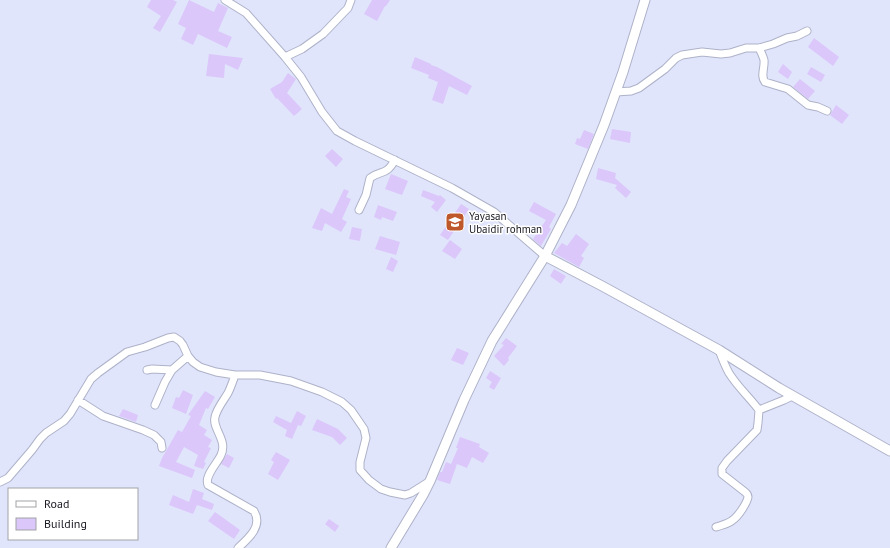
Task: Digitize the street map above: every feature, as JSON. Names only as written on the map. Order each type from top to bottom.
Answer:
[{"type":"street","points":[[225,0],[246,13],[285,57],[301,77],[322,112],[337,131],[452,188],[494,212],[545,256],[604,286],[719,350],[792,396],[890,451]]},
{"type":"street","points":[[285,57],[302,49],[327,30],[348,8],[351,0]]},
{"type":"street","points":[[391,548],[430,481],[464,400],[492,341],[545,256],[572,205],[616,92],[645,0]]},
{"type":"street","points":[[616,92],[631,91],[639,88],[665,69],[676,58],[682,55],[702,52],[721,54],[746,48],[759,48],[797,36],[806,31]]},
{"type":"street","points":[[759,48],[764,60],[762,74],[765,82],[788,89],[808,105],[827,111]]},
{"type":"street","points":[[359,210],[366,195],[370,178],[374,175],[386,172],[390,169],[395,160]]},
{"type":"street","points":[[0,482],[8,478],[46,433],[70,414],[91,379],[98,373],[131,350],[174,337],[180,341],[193,362],[200,366],[216,372],[235,375],[260,375],[291,381],[322,392],[342,402],[351,410],[364,429],[366,438],[360,462],[360,470],[369,480],[381,489],[405,494],[411,493],[430,481]]},
{"type":"street","points":[[716,527],[734,520],[748,499],[746,492],[741,487],[722,474],[722,468],[757,430],[759,410],[729,373],[719,350]]},
{"type":"street","points":[[155,405],[172,370],[188,356]]},
{"type":"street","points":[[147,370],[172,370]]},
{"type":"street","points":[[235,375],[229,392],[218,408],[214,417],[214,423],[221,439],[223,449],[206,482],[208,485],[256,513],[255,529],[251,536],[238,548]]},
{"type":"street","points":[[759,410],[792,396]]},
{"type":"street","points":[[78,400],[103,416],[154,435],[161,442],[162,448]]},
{"type":"building","points":[[151,0],[173,0],[177,2],[160,32],[153,28],[161,16],[147,7]]},
{"type":"building","points":[[189,0],[214,12],[218,3],[228,8],[218,31],[232,37],[227,48],[198,34],[193,45],[181,39],[186,28],[178,24]]},
{"type":"building","points":[[372,0],[390,0],[377,21],[364,14]]},
{"type":"building","points":[[814,38],[839,57],[833,66],[808,47]]},
{"type":"building","points":[[209,54],[243,58],[238,70],[225,64],[224,78],[206,76]]},
{"type":"building","points":[[415,57],[472,86],[467,95],[449,86],[443,104],[432,100],[438,82],[428,78],[429,75],[411,68]]},
{"type":"building","points":[[783,64],[792,72],[788,79],[778,72]]},
{"type":"building","points":[[811,67],[825,75],[821,82],[807,74]]},
{"type":"building","points":[[288,73],[296,79],[287,93],[302,109],[294,116],[277,98],[276,99],[270,89],[282,82]]},
{"type":"building","points":[[800,79],[815,91],[808,99],[793,87]]},
{"type":"building","points":[[836,105],[849,115],[842,124],[830,115]]},
{"type":"building","points":[[612,129],[631,132],[630,143],[610,139]]},
{"type":"building","points":[[584,130],[594,134],[588,149],[575,144],[577,138],[580,139]]},
{"type":"building","points":[[332,149],[343,159],[336,167],[325,156]]},
{"type":"building","points":[[598,168],[616,173],[615,178],[631,192],[626,198],[615,188],[617,185],[596,179]]},
{"type":"building","points":[[391,174],[408,181],[402,195],[385,189]]},
{"type":"building","points":[[344,189],[349,191],[346,197],[351,199],[342,219],[347,222],[341,232],[325,223],[322,231],[312,228],[321,208],[332,214]]},
{"type":"building","points":[[423,190],[439,196],[440,195],[446,200],[437,212],[431,207],[435,202],[421,196]]},
{"type":"building","points":[[534,202],[556,214],[549,227],[551,229],[541,246],[533,239],[546,220],[529,211]]},
{"type":"building","name":"Yayasan Ubaidir rohman","points":[[461,204],[469,209],[448,240],[440,235]]},
{"type":"building","points":[[378,205],[397,212],[393,221],[382,217],[381,220],[374,217]]},
{"type":"building","points":[[352,227],[362,229],[360,241],[349,239]]},
{"type":"building","points":[[576,234],[589,244],[581,256],[584,258],[579,267],[554,253],[562,243],[567,246]]},
{"type":"building","points":[[380,236],[400,242],[396,255],[375,249]]},
{"type":"building","name":"Yayasan Ubaidir rohman","points":[[450,240],[462,249],[455,259],[442,251]]},
{"type":"building","points":[[391,257],[398,261],[393,272],[386,269]]},
{"type":"building","points":[[554,269],[566,276],[561,284],[550,276]]},
{"type":"building","points":[[506,338],[517,346],[504,366],[494,356],[504,345],[501,344]]},
{"type":"building","points":[[457,348],[469,353],[463,365],[451,360]]},
{"type":"building","points":[[490,371],[501,378],[494,390],[489,387],[492,382],[486,378]]},
{"type":"building","points":[[183,390],[193,395],[186,414],[172,408],[176,397],[179,398]]},
{"type":"building","points":[[205,391],[215,397],[208,409],[206,408],[199,425],[207,430],[204,435],[212,440],[208,447],[211,448],[204,462],[206,463],[203,469],[194,466],[198,455],[184,447],[176,462],[195,470],[192,478],[159,466],[178,430],[182,432],[191,416],[188,415]]},
{"type":"building","points":[[123,409],[138,415],[136,422],[119,416]]},
{"type":"building","points":[[297,411],[306,416],[301,426],[298,425],[292,439],[285,436],[287,430],[273,422],[276,416],[291,423]]},
{"type":"building","points":[[317,419],[338,429],[347,438],[340,445],[332,437],[312,430]]},
{"type":"building","points":[[460,437],[480,444],[479,447],[489,453],[483,463],[472,457],[467,468],[457,464],[450,484],[437,480],[446,462],[451,464],[458,448],[456,448]]},
{"type":"building","points":[[276,452],[290,460],[278,480],[268,474],[274,462],[271,460]]},
{"type":"building","points":[[227,454],[234,458],[229,468],[221,464]]},
{"type":"building","points":[[193,489],[204,493],[202,499],[214,504],[212,510],[197,505],[193,514],[169,505],[173,495],[189,502]]},
{"type":"building","points":[[215,512],[240,530],[234,539],[208,521]]},
{"type":"building","points":[[329,519],[339,526],[335,532],[325,524]]},
{"type":"place","name":"Yayasan Ubaidir rohman","points":[[455,222]]}]
